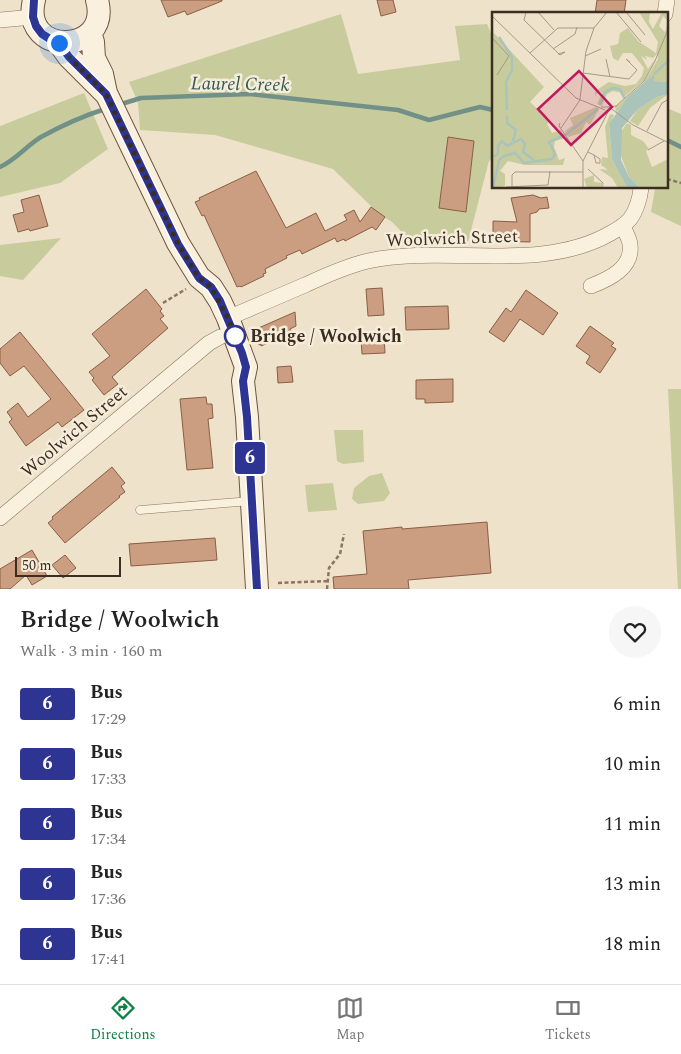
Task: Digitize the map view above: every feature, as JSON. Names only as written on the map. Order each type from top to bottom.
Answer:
[{"type":"main road","points":[[34,8],[36,26],[42,34],[59,43],[76,42],[100,11]]},
{"type":"main road","points":[[100,11],[93,42],[94,58],[102,74],[106,94],[178,244],[193,283],[224,327],[246,367],[243,381],[253,501],[267,586]]},
{"type":"main road","points":[[59,43],[69,57],[106,94]]},
{"type":"street","points":[[0,20],[34,8]]},
{"type":"street","points":[[591,286],[617,274],[628,260],[630,245],[623,226],[631,218],[641,189]]},
{"type":"street","name":"Woolwich Street","points":[[0,518],[209,343],[224,327],[338,270],[367,261],[393,256],[546,253],[578,247],[599,240],[623,226]]},
{"type":"lane","points":[[140,510],[253,501]]},
{"type":"path","points":[[668,180],[681,183]]},
{"type":"path","points":[[164,303],[193,283]]},
{"type":"path","points":[[327,589],[330,568],[340,554],[344,534]]},
{"type":"path","points":[[267,586],[328,580]]},
{"type":"green space","points":[[341,14],[358,74],[460,60],[455,26],[487,24],[492,36],[492,160],[489,161],[468,242],[407,237],[392,222],[378,213],[333,169],[215,135],[140,130],[138,102],[129,82]]},
{"type":"green space","points":[[84,93],[108,149],[60,183],[0,197],[0,126]]},
{"type":"green space","points":[[668,108],[681,114],[681,226],[651,212],[655,189],[668,189]]},
{"type":"green space","points":[[61,238],[23,280],[0,276],[0,245]]},
{"type":"green space","points":[[668,389],[681,389],[681,589],[678,589]]},
{"type":"green space","points":[[334,430],[363,430],[364,462],[343,464],[337,461]]},
{"type":"green space","points":[[382,473],[390,493],[384,501],[358,504],[352,499],[354,488],[369,476]]},
{"type":"green space","points":[[333,483],[337,510],[308,512],[305,485]]},
{"type":"building","points":[[161,0],[222,1],[187,15],[185,11],[168,17]]},
{"type":"building","points":[[377,0],[393,0],[396,12],[381,16]]},
{"type":"building","points":[[597,0],[626,0],[624,12],[595,12]]},
{"type":"building","points":[[448,137],[474,141],[466,212],[439,208]]},
{"type":"building","points":[[256,171],[286,228],[316,213],[325,231],[347,220],[344,215],[354,210],[360,222],[371,207],[385,217],[376,230],[372,227],[345,241],[344,239],[337,242],[335,238],[302,254],[300,250],[265,269],[266,273],[263,274],[264,276],[241,287],[237,287],[204,215],[202,216],[195,202],[200,200],[199,198]]},
{"type":"building","points":[[39,195],[48,226],[18,232],[13,215],[24,212],[21,200]]},
{"type":"building","points":[[533,195],[541,198],[547,197],[549,208],[539,209],[537,212],[530,214],[530,242],[493,241],[493,221],[517,222],[511,198]]},
{"type":"building","points":[[382,288],[384,315],[368,316],[366,289]]},
{"type":"building","points":[[146,289],[162,309],[160,311],[164,316],[160,319],[168,328],[112,377],[118,384],[104,395],[92,380],[94,378],[89,372],[110,356],[92,334]]},
{"type":"building","points":[[526,290],[558,313],[543,335],[520,319],[504,342],[489,332],[506,308],[511,312]]},
{"type":"building","points":[[448,306],[449,329],[406,330],[405,307]]},
{"type":"building","points":[[295,312],[296,326],[290,329],[293,336],[280,341],[280,338],[261,346],[261,344],[259,345],[254,330]]},
{"type":"building","points":[[590,326],[614,343],[611,346],[616,349],[600,373],[586,363],[590,356],[576,346]]},
{"type":"building","points":[[20,332],[84,410],[62,427],[58,422],[26,446],[9,422],[12,419],[7,412],[18,403],[28,417],[51,399],[24,366],[10,376],[0,363],[0,349]]},
{"type":"building","points":[[384,337],[385,353],[362,354],[361,338]]},
{"type":"building","points":[[291,366],[293,382],[278,383],[277,367]]},
{"type":"building","points":[[453,379],[453,402],[425,403],[425,399],[416,399],[416,380]]},
{"type":"building","points":[[206,397],[207,404],[212,404],[213,418],[208,419],[213,468],[187,470],[180,399]]},
{"type":"building","points":[[112,467],[125,483],[121,486],[125,492],[65,543],[48,523],[53,519],[52,517]]},
{"type":"building","points":[[487,522],[491,573],[408,580],[409,589],[334,589],[333,577],[367,574],[363,531]]},
{"type":"building","points":[[215,538],[217,560],[131,566],[129,544]]},
{"type":"building","points":[[32,550],[47,576],[32,585],[26,575],[10,589],[0,589],[0,569]]},
{"type":"building","points":[[65,555],[76,568],[63,578],[52,565]]},
{"type":"waterway","name":"Laurel Creek","points":[[118,105],[141,98],[250,94],[398,110],[429,120],[480,107],[492,110]]},
{"type":"waterway","name":"Laurel Creek","points":[[0,167],[11,161],[41,137],[105,109]]},
{"type":"waterway","name":"Laurel Creek","points":[[668,140],[681,147]]},
{"type":"bus line","name":"6","points":[[34,0],[33,17],[36,26],[42,34],[59,43],[69,57],[106,94],[178,244],[199,278],[211,287],[220,301],[242,353],[246,367],[243,381],[253,501],[257,589]]},
{"type":"place","name":"Bridge / Woolwich","points":[[235,336]]},
{"type":"route","points":[[59,43],[69,57],[106,94],[178,244],[199,278],[211,287],[220,301],[235,336]]}]
